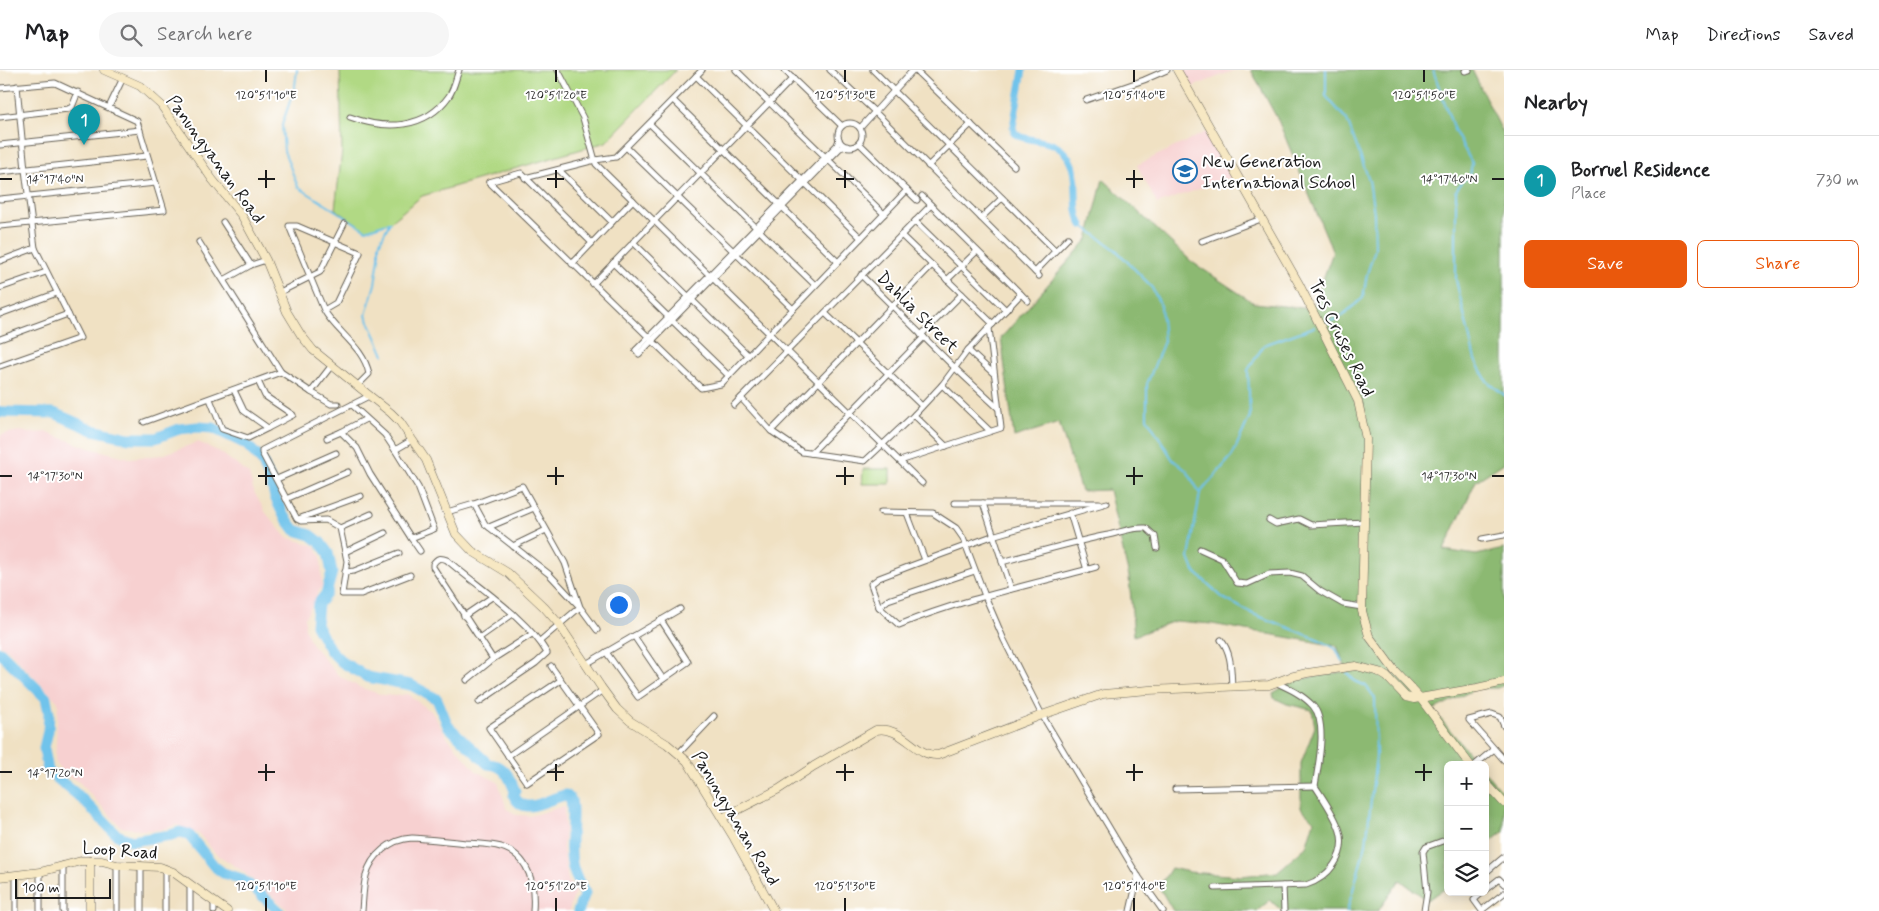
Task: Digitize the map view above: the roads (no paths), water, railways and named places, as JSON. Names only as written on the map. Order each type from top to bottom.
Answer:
[{"type":"main road","name":"Panungyanan Road","points":[[104,70],[140,86],[162,105],[212,179],[242,216],[266,260],[287,312],[301,335],[313,350],[395,418],[426,460],[456,534],[472,551],[508,573],[544,607],[559,624],[603,690],[630,721],[679,753],[687,761],[722,818],[774,911]]},
{"type":"main road","name":"Tres Cruses Road","points":[[1177,70],[1299,284],[1358,401],[1366,439],[1362,607],[1370,636],[1394,670],[1421,699],[1467,761]]},
{"type":"main road","points":[[722,818],[779,789],[876,730],[890,730],[901,735],[932,756],[1103,694],[1149,690],[1269,686],[1290,677],[1307,673],[1356,666],[1379,672],[1387,677],[1406,697],[1421,699],[1503,684]]},
{"type":"main road","points":[[1489,786],[1504,803]]},
{"type":"main road","points":[[90,861],[90,911]]},
{"type":"main road","name":"Loop Road","points":[[0,878],[40,872],[76,862],[90,861],[165,868],[227,911]]},
{"type":"street","points":[[350,117],[368,124],[395,126],[423,119],[431,115],[449,95],[459,70]]},
{"type":"street","points":[[558,70],[584,118],[596,164],[922,483]]},
{"type":"street","points":[[525,178],[595,160],[616,157],[702,70]]},
{"type":"street","points":[[736,70],[884,214]]},
{"type":"street","points":[[784,70],[842,126]]},
{"type":"street","points":[[830,70],[874,111],[1037,274],[1055,250],[1068,238]]},
{"type":"street","points":[[874,70],[1055,250]]},
{"type":"street","points":[[858,126],[914,70],[1014,166]]},
{"type":"street","points":[[1086,100],[1167,70]]},
{"type":"street","points":[[696,76],[861,238]]},
{"type":"street","points":[[109,107],[122,78]]},
{"type":"street","points":[[593,284],[793,78]]},
{"type":"street","points":[[0,88],[55,83],[78,92],[137,121],[164,210],[0,226]]},
{"type":"street","points":[[0,366],[80,338],[35,248],[17,86]]},
{"type":"street","points":[[0,117],[68,109],[72,107],[78,92]]},
{"type":"street","points":[[673,100],[838,262]]},
{"type":"street","points":[[649,340],[827,158],[837,145],[842,126],[850,123],[858,126],[862,134],[859,143],[840,148],[827,158]]},
{"type":"street","points":[[650,124],[816,285]]},
{"type":"street","points":[[928,166],[971,124]]},
{"type":"street","points":[[0,145],[140,130]]},
{"type":"street","points":[[839,139],[847,146]]},
{"type":"street","points":[[859,143],[907,190],[931,205],[1028,301]]},
{"type":"street","points":[[627,148],[793,309]]},
{"type":"street","points":[[0,172],[147,156]]},
{"type":"street","points":[[559,170],[612,222]]},
{"type":"street","points":[[592,243],[521,173],[489,182],[649,340],[701,388],[720,384],[907,190]]},
{"type":"street","points":[[0,199],[156,183]]},
{"type":"street","points":[[981,218],[1002,198]]},
{"type":"street","points":[[572,264],[633,200]]},
{"type":"street","points":[[734,405],[931,205]]},
{"type":"street","points":[[1202,241],[1261,219]]},
{"type":"street","points":[[915,221],[1006,310]]},
{"type":"street","points":[[223,222],[251,265]]},
{"type":"street","points":[[280,292],[320,272],[344,224]]},
{"type":"street","points":[[324,310],[336,303],[360,253],[297,226],[288,226],[311,277],[324,310],[329,320],[356,349],[368,368],[368,377],[357,386]]},
{"type":"street","points":[[900,461],[1001,428],[991,326],[962,294],[901,235]]},
{"type":"street","points":[[199,242],[281,372],[330,404],[338,404]]},
{"type":"street","points":[[633,242],[748,355]]},
{"type":"street","points":[[0,261],[35,248]]},
{"type":"street","points":[[947,280],[977,251]]},
{"type":"street","points":[[224,280],[251,265],[266,260]]},
{"type":"street","points":[[613,263],[728,376]]},
{"type":"street","points":[[771,431],[894,307],[932,265]]},
{"type":"street","points":[[0,288],[46,272]]},
{"type":"street","name":"Dahlia Street","points":[[861,275],[955,368],[999,408]]},
{"type":"street","points":[[0,314],[56,293]]},
{"type":"street","points":[[811,453],[962,294]]},
{"type":"street","points":[[741,398],[771,431],[802,452],[865,460],[883,445],[942,385],[968,350],[1021,294]]},
{"type":"street","points":[[825,313],[922,406]]},
{"type":"street","points":[[0,339],[68,314]]},
{"type":"street","points":[[968,350],[995,375]]},
{"type":"street","points":[[312,392],[332,365]]},
{"type":"street","points":[[144,422],[281,372]]},
{"type":"street","points":[[210,399],[222,429],[248,438],[293,415],[265,396],[258,381]]},
{"type":"street","points":[[942,385],[990,431]]},
{"type":"street","points":[[234,390],[244,411],[268,428]]},
{"type":"street","points":[[369,396],[262,450],[262,453],[297,519],[301,521],[326,520],[340,528],[346,560],[342,594],[361,594],[410,575]]},
{"type":"street","points":[[352,405],[385,435],[418,487],[434,529],[411,538]]},
{"type":"street","points":[[914,414],[946,446]]},
{"type":"street","points":[[327,438],[366,419]]},
{"type":"street","points":[[341,432],[356,448],[370,474],[420,551]]},
{"type":"street","points":[[395,450],[412,440]]},
{"type":"street","points":[[276,479],[336,453]]},
{"type":"street","points":[[286,499],[348,472]]},
{"type":"street","points":[[447,512],[522,486],[565,563],[580,607]]},
{"type":"street","points":[[297,519],[361,496]]},
{"type":"street","points":[[955,502],[1107,503],[992,536],[879,578],[871,584],[879,607],[899,625],[985,596],[1096,567]]},
{"type":"street","points":[[983,503],[992,536],[1011,589]]},
{"type":"street","points":[[474,504],[485,524],[549,574],[580,607],[597,630]]},
{"type":"street","points":[[489,527],[534,508]]},
{"type":"street","points":[[881,512],[933,513],[956,528],[966,546],[1004,640],[1042,715],[1138,876],[1163,911]]},
{"type":"street","points":[[907,512],[925,560]]},
{"type":"street","points":[[1070,513],[1086,570]]},
{"type":"street","points":[[340,528],[371,514]]},
{"type":"street","points":[[1269,520],[1276,524],[1299,519],[1311,525],[1364,522]]},
{"type":"street","points":[[1002,562],[1078,540],[1113,534],[1130,528],[1146,528],[1155,536],[1158,548]]},
{"type":"street","points":[[513,546],[546,530]]},
{"type":"street","points":[[345,552],[386,533]]},
{"type":"street","points":[[1482,539],[1504,535]]},
{"type":"street","points":[[1200,549],[1222,559],[1236,583],[1247,584],[1269,574],[1290,573],[1302,576],[1320,591],[1343,604],[1362,607]]},
{"type":"street","points":[[345,572],[354,571],[399,553]]},
{"type":"street","points":[[479,702],[536,663],[547,653],[540,641],[512,614],[447,560],[437,559],[432,564],[433,567],[493,659]]},
{"type":"street","points":[[879,607],[888,600],[975,571]]},
{"type":"street","points":[[464,616],[492,598]]},
{"type":"street","points":[[540,641],[580,607]]},
{"type":"street","points":[[586,664],[680,609]]},
{"type":"street","points":[[479,638],[512,614]]},
{"type":"street","points":[[606,652],[638,697],[688,662],[661,620]]},
{"type":"street","points":[[467,680],[493,659],[532,634]]},
{"type":"street","points":[[634,636],[663,679]]},
{"type":"street","points":[[1221,640],[1229,657],[1232,687]]},
{"type":"street","points":[[552,666],[599,734],[527,783],[489,728],[561,680]]},
{"type":"street","points":[[1215,888],[1306,885],[1315,882],[1333,867],[1338,858],[1341,845],[1340,832],[1333,814],[1315,786],[1320,752],[1319,716],[1305,699],[1277,683]]},
{"type":"street","points":[[508,756],[603,690]]},
{"type":"street","points":[[1504,726],[1500,717],[1492,714],[1469,720],[1504,760]]},
{"type":"street","points":[[679,753],[714,716]]},
{"type":"street","points":[[1479,761],[1494,748]]},
{"type":"street","points":[[1175,789],[1315,786]]},
{"type":"street","points":[[362,911],[365,878],[372,862],[383,850],[392,844],[412,838],[491,845],[508,850],[522,862],[532,879],[534,888],[533,911]]},
{"type":"street","points":[[1424,911],[1427,892],[1424,852],[1426,848],[1444,841]]},
{"type":"street","points":[[1489,870],[1504,858]]},
{"type":"street","points":[[63,865],[63,911]]},
{"type":"street","points":[[117,865],[117,911]]},
{"type":"street","points":[[141,865],[141,911]]},
{"type":"street","points":[[165,868],[165,911]]},
{"type":"street","points":[[40,872],[40,911]]},
{"type":"street","points":[[16,875],[16,911]]},
{"type":"street","points":[[1130,911],[1138,876]]},
{"type":"street","points":[[1489,887],[1499,879],[1504,884]]},
{"type":"street","points":[[190,885],[190,911]]},
{"type":"street","points":[[1283,886],[1284,911]]},
{"type":"street","points":[[1478,896],[1474,900],[1482,911],[1504,893]]},
{"type":"street","points":[[214,902],[214,911]]},
{"type":"waterway","points":[[297,70],[295,86],[282,125],[284,151],[298,187],[366,230],[390,222]]},
{"type":"waterway","points":[[1023,70],[1013,127],[1015,134],[1046,142],[1056,146],[1066,154],[1072,163],[1075,173],[1078,216],[1082,225]]},
{"type":"waterway","points":[[1325,323],[1339,318],[1363,298],[1367,274],[1375,249],[1374,213],[1369,180],[1347,120],[1326,96],[1326,70]]},
{"type":"waterway","points":[[1433,70],[1454,130],[1472,163],[1470,176],[1461,182],[1456,191],[1456,280],[1475,360],[1487,381],[1504,395]]},
{"type":"waterway","points":[[384,355],[366,315],[375,284],[379,244],[390,222]]},
{"type":"waterway","points":[[1082,225],[1116,250],[1151,286],[1161,306],[1164,341],[1147,384],[1147,418],[1173,460],[1187,471],[1200,493],[1189,558],[1194,571],[1223,598],[1253,614],[1320,640],[1336,649],[1342,662]]},
{"type":"waterway","points":[[1200,493],[1232,456],[1250,416],[1248,370],[1264,345],[1314,327]]},
{"type":"waterway","points":[[0,412],[54,413],[93,430],[129,438],[156,438],[179,429],[213,428],[246,444],[262,461],[283,514],[295,530],[311,535],[320,542],[328,553],[332,572],[326,594],[318,604],[316,625],[330,650],[342,662],[367,677],[411,685],[437,699],[448,726],[488,764],[499,767],[506,772],[515,791],[514,796],[519,802],[531,806],[566,795],[571,800],[571,859],[575,875],[585,893],[578,911]]},
{"type":"waterway","points":[[0,652],[46,698],[49,713],[48,731],[44,748],[48,771],[80,797],[117,835],[132,841],[180,832],[188,834],[214,866],[223,873],[239,878],[255,889],[279,911]]},
{"type":"waterway","points":[[1347,673],[1355,681],[1366,686],[1375,698],[1376,756],[1366,844],[1347,911]]},
{"type":"place","name":"Borruel Residence","points":[[84,145]]},
{"type":"place","name":"New Generation International School","points":[[1185,171]]}]
